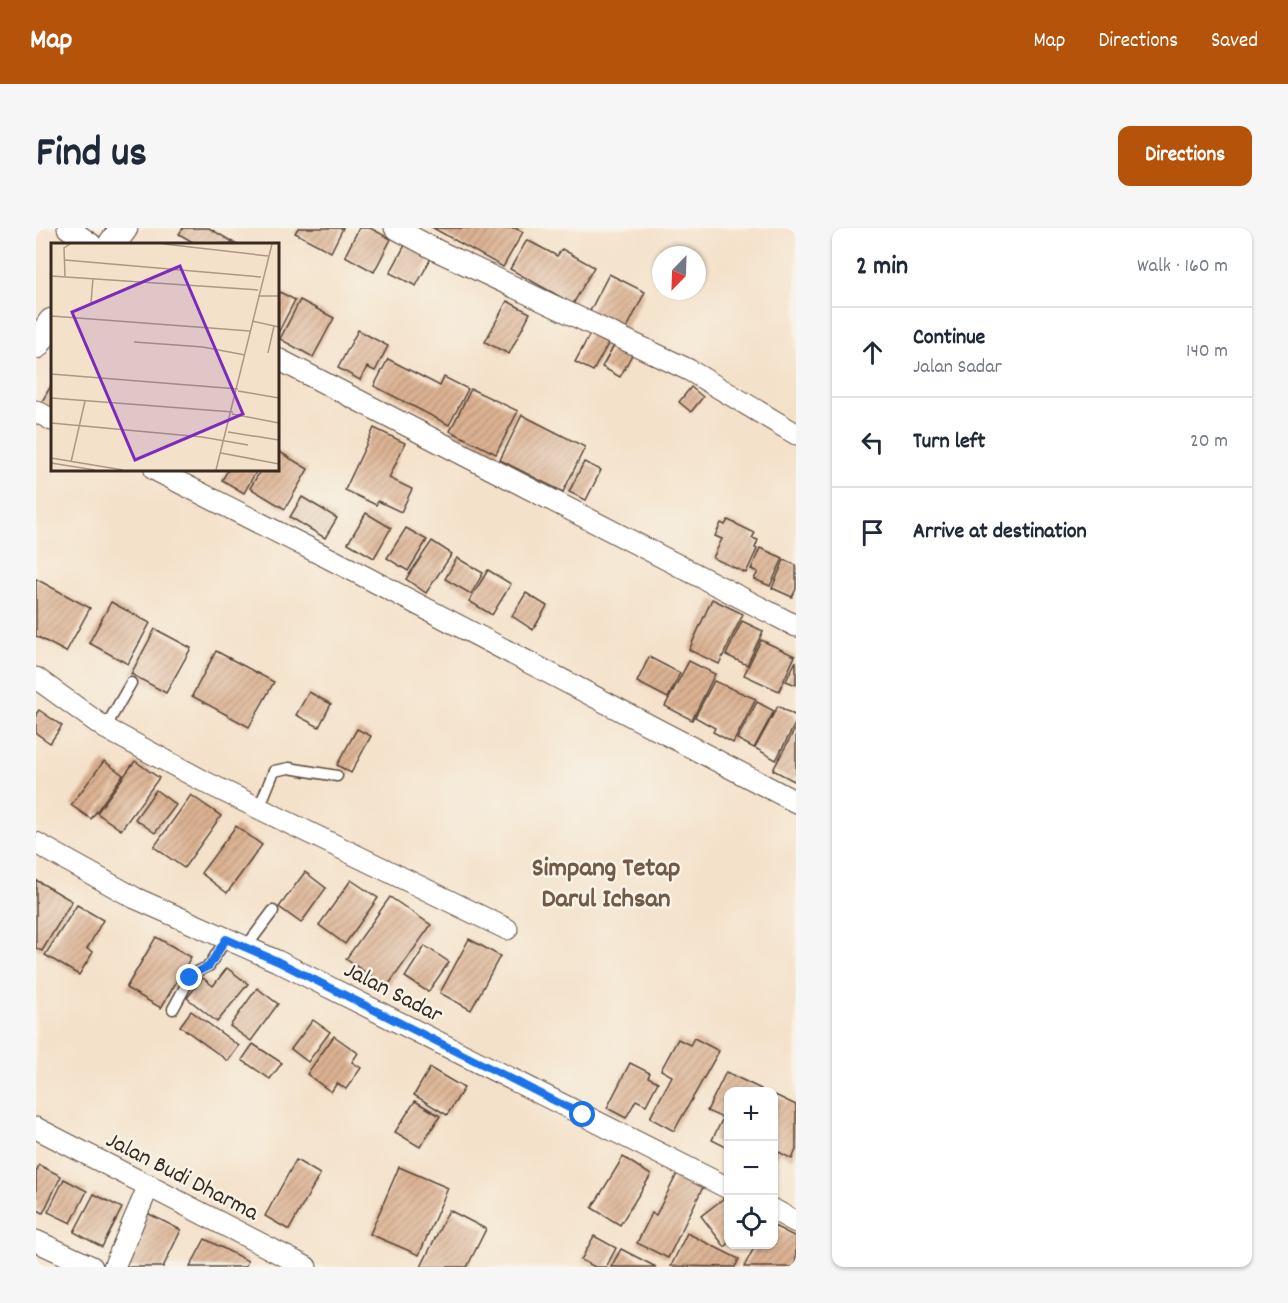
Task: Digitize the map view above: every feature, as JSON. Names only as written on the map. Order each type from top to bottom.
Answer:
[{"type":"street","points":[[68,228],[90,243]]},
{"type":"street","points":[[113,243],[124,228]]},
{"type":"street","points":[[395,228],[438,251],[689,370],[796,435]]},
{"type":"street","points":[[36,345],[51,323]]},
{"type":"street","points":[[279,360],[796,626]]},
{"type":"street","points":[[36,411],[51,419]]},
{"type":"street","points":[[157,471],[796,802]]},
{"type":"street","points":[[36,678],[105,728],[207,783],[507,929]]},
{"type":"street","name":"Jalan Sadar","points":[[36,843],[135,898],[277,961],[724,1185]]},
{"type":"street","name":"Jalan Budi Dharma","points":[[36,1128],[306,1267]]},
{"type":"street","points":[[114,1267],[149,1185]]},
{"type":"street","points":[[778,1212],[796,1222]]},
{"type":"street","points":[[36,1241],[92,1267]]},
{"type":"lane","points":[[105,728],[131,683]]},
{"type":"lane","points":[[259,808],[274,771],[279,769],[337,776]]},
{"type":"lane","points":[[173,1009],[195,973],[209,966],[273,911]]},
{"type":"building","points":[[183,228],[209,228],[234,243],[194,243],[179,234]]},
{"type":"building","points":[[298,228],[343,228],[331,252],[295,233]]},
{"type":"building","points":[[359,228],[370,228],[391,239],[374,272],[345,256]]},
{"type":"building","points":[[433,228],[515,228],[523,232],[503,267]]},
{"type":"building","points":[[527,240],[557,256],[562,249],[594,267],[573,304],[510,269]]},
{"type":"building","points":[[405,245],[431,258],[416,286],[390,273]]},
{"type":"building","points":[[609,274],[645,292],[625,332],[589,313]]},
{"type":"building","points":[[279,292],[295,300],[279,331]]},
{"type":"building","points":[[300,300],[334,318],[313,357],[280,339]]},
{"type":"building","points":[[507,301],[530,313],[509,354],[485,342]]},
{"type":"building","points":[[358,330],[388,346],[375,371],[367,367],[360,380],[338,368]]},
{"type":"building","points":[[591,332],[609,342],[593,371],[575,362]]},
{"type":"building","points":[[617,340],[635,349],[620,377],[602,367]]},
{"type":"building","points":[[388,359],[440,386],[444,377],[468,389],[449,425],[374,386]]},
{"type":"building","points":[[51,386],[51,408],[41,403]]},
{"type":"building","points":[[691,387],[703,397],[691,412],[679,402]]},
{"type":"building","points":[[471,389],[518,411],[496,454],[450,431]]},
{"type":"building","points":[[522,415],[585,447],[563,492],[500,460]]},
{"type":"building","points":[[374,428],[405,443],[389,478],[412,489],[401,512],[378,501],[376,505],[345,490]]},
{"type":"building","points":[[279,452],[308,469],[285,509],[250,488],[260,471],[279,471]]},
{"type":"building","points":[[584,462],[601,470],[586,500],[569,492]]},
{"type":"building","points":[[227,471],[256,471],[244,493],[222,480]]},
{"type":"building","points":[[302,497],[337,518],[325,538],[290,517]]},
{"type":"building","points":[[366,513],[391,528],[374,558],[348,543]]},
{"type":"building","points":[[728,520],[755,533],[752,538],[758,540],[755,548],[757,549],[746,573],[713,558],[722,539],[715,536],[721,523],[725,525]]},
{"type":"building","points":[[406,528],[427,540],[408,571],[387,558]]},
{"type":"building","points":[[432,541],[452,554],[426,593],[406,579]]},
{"type":"building","points":[[760,548],[783,558],[770,586],[754,579],[758,572],[751,569]]},
{"type":"building","points":[[457,558],[483,573],[471,594],[445,579]]},
{"type":"building","points":[[784,560],[796,565],[796,589],[792,597],[772,588]]},
{"type":"building","points":[[488,570],[511,584],[492,615],[469,601]]},
{"type":"building","points":[[36,579],[90,608],[66,652],[36,636]]},
{"type":"building","points":[[526,593],[547,606],[533,630],[512,616]]},
{"type":"building","points":[[712,599],[743,614],[719,664],[689,650]]},
{"type":"building","points":[[111,602],[150,623],[128,664],[89,643]]},
{"type":"building","points":[[742,621],[763,631],[747,665],[726,655]]},
{"type":"building","points":[[155,629],[191,648],[166,693],[131,674]]},
{"type":"building","points":[[761,640],[795,656],[779,691],[744,675]]},
{"type":"building","points":[[216,651],[274,682],[249,727],[192,696]]},
{"type":"building","points":[[649,657],[680,673],[668,698],[637,682]]},
{"type":"building","points":[[689,661],[715,674],[692,720],[665,706]]},
{"type":"building","points":[[796,661],[796,685],[786,681]]},
{"type":"building","points":[[714,681],[756,699],[733,743],[713,732],[715,728],[695,717]]},
{"type":"building","points":[[309,692],[331,704],[319,727],[296,715]]},
{"type":"building","points":[[757,702],[774,711],[754,748],[737,739]]},
{"type":"building","points":[[778,706],[796,716],[796,722],[776,760],[755,748]]},
{"type":"building","points":[[39,710],[62,726],[50,743],[36,733],[36,714]]},
{"type":"building","points":[[796,727],[796,777],[794,781],[773,770]]},
{"type":"building","points":[[357,729],[371,736],[351,773],[337,765]]},
{"type":"building","points":[[104,761],[123,775],[91,819],[71,805]]},
{"type":"building","points":[[135,761],[159,778],[121,830],[97,813]]},
{"type":"building","points":[[156,790],[176,805],[155,833],[135,819]]},
{"type":"building","points":[[191,795],[221,816],[184,868],[154,847]]},
{"type":"building","points":[[236,826],[262,845],[227,893],[201,873]]},
{"type":"building","points":[[305,872],[326,888],[301,923],[279,907]]},
{"type":"building","points":[[36,880],[72,901],[42,951],[36,948]]},
{"type":"building","points":[[351,880],[378,898],[345,944],[319,925]]},
{"type":"building","points":[[390,897],[431,925],[387,987],[346,959]]},
{"type":"building","points":[[77,905],[103,920],[87,949],[93,952],[79,975],[45,955]]},
{"type":"building","points":[[156,937],[191,957],[161,1008],[126,988]]},
{"type":"building","points":[[469,939],[500,956],[471,1010],[440,993]]},
{"type":"building","points":[[425,946],[449,962],[428,992],[405,977]]},
{"type":"building","points":[[227,968],[248,984],[217,1022],[187,998],[203,978],[213,986]]},
{"type":"building","points":[[257,988],[278,1004],[251,1041],[230,1026]]},
{"type":"building","points":[[191,1011],[239,1046],[228,1061],[180,1026]]},
{"type":"building","points":[[313,1020],[330,1032],[308,1062],[291,1049]]},
{"type":"building","points":[[334,1036],[358,1053],[352,1062],[361,1068],[346,1089],[337,1083],[331,1092],[307,1074]]},
{"type":"building","points":[[694,1038],[719,1051],[674,1131],[650,1118],[672,1076],[661,1070],[678,1039],[690,1045]]},
{"type":"building","points":[[253,1044],[282,1063],[270,1079],[242,1060]]},
{"type":"building","points":[[630,1063],[650,1073],[648,1077],[658,1082],[646,1105],[636,1100],[626,1118],[607,1108]]},
{"type":"building","points":[[430,1068],[464,1088],[447,1115],[414,1095]]},
{"type":"building","points":[[726,1072],[757,1087],[724,1087],[724,1146],[712,1140],[723,1118],[707,1111]]},
{"type":"building","points":[[778,1096],[796,1105],[796,1150],[792,1159],[779,1152],[778,1154]]},
{"type":"building","points":[[415,1101],[440,1116],[420,1147],[395,1132]]},
{"type":"building","points":[[623,1157],[651,1175],[620,1225],[592,1208]]},
{"type":"building","points":[[296,1160],[320,1174],[289,1230],[265,1216]]},
{"type":"building","points":[[39,1165],[61,1176],[43,1213],[36,1209],[36,1172]]},
{"type":"building","points":[[399,1167],[448,1188],[419,1255],[370,1234]]},
{"type":"building","points":[[677,1174],[703,1187],[668,1258],[637,1243],[652,1213],[656,1215]]},
{"type":"building","points":[[64,1179],[87,1191],[71,1223],[48,1212]]},
{"type":"building","points":[[94,1194],[122,1208],[102,1247],[74,1232]]},
{"type":"building","points":[[724,1198],[724,1246],[701,1216]]},
{"type":"building","points":[[449,1210],[486,1229],[467,1267],[421,1267]]},
{"type":"building","points":[[145,1212],[181,1230],[163,1267],[118,1267]]},
{"type":"building","points":[[778,1228],[796,1237],[796,1267],[744,1267],[753,1249],[778,1249]]},
{"type":"building","points":[[687,1233],[739,1259],[735,1267],[671,1266]]},
{"type":"building","points":[[594,1236],[616,1248],[606,1267],[595,1267],[581,1260]]},
{"type":"building","points":[[205,1239],[248,1261],[245,1267],[190,1267]]},
{"type":"building","points":[[621,1249],[656,1267],[611,1267]]},
{"type":"district","name":"Simpang Tetap Darul Ichsan","points":[[606,882]]},
{"type":"route","points":[[190,978],[209,966],[226,939],[277,961],[583,1115]]}]
